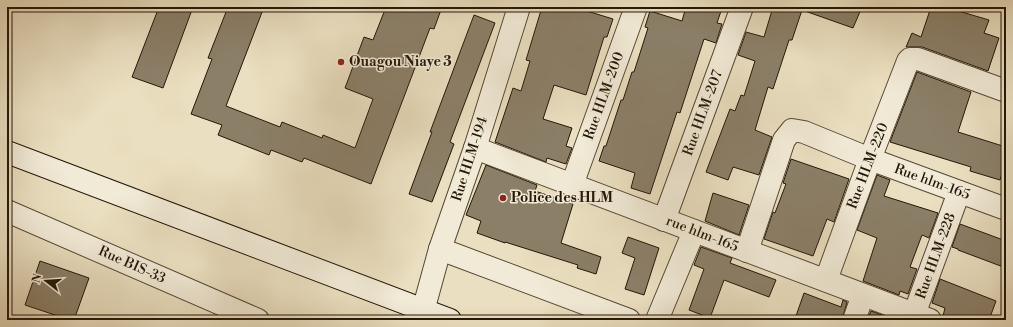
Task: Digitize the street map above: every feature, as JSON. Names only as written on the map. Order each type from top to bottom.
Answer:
[{"type":"street","name":"Rue HLM-194","points":[[423,315],[440,249],[475,148],[519,7]]},
{"type":"street","name":"Rue HLM-200","points":[[572,185],[636,7]]},
{"type":"street","name":"Rue HLM-207","points":[[664,220],[742,7]]},
{"type":"street","name":"Rue HLM-220","points":[[826,280],[870,159],[908,61],[918,59],[1006,91]]},
{"type":"street","name":"Rue hlm-165","points":[[747,251],[784,140],[792,130],[804,132],[870,159],[1006,209]]},
{"type":"street","name":"rue hlm-165","points":[[475,148],[826,280],[919,318]]},
{"type":"street","points":[[7,152],[423,315],[450,320]]},
{"type":"street","name":"Rue HLM-228","points":[[919,318],[959,192]]},
{"type":"street","name":"Rue BIS-33","points":[[7,211],[258,320]]},
{"type":"street","points":[[657,320],[694,231]]},
{"type":"street","points":[[440,249],[629,320]]},
{"type":"street","points":[[854,320],[864,295]]},
{"type":"building","points":[[159,7],[193,7],[163,88],[132,77]]},
{"type":"building","points":[[228,7],[264,7],[226,106],[280,127],[282,122],[322,138],[323,135],[355,148],[373,99],[345,88],[364,37],[373,40],[386,7],[442,7],[434,29],[430,28],[371,184],[304,158],[302,162],[271,150],[269,155],[218,135],[222,125],[191,114],[212,59],[208,58]]},
{"type":"building","points":[[542,7],[574,7],[613,19],[607,37],[604,37],[586,95],[554,85],[543,119],[572,128],[566,146],[572,148],[566,164],[547,158],[546,162],[495,142],[513,88],[521,91],[530,61],[526,60]]},
{"type":"building","points":[[686,7],[708,7],[721,11],[717,23],[722,24],[716,43],[704,39],[680,113],[677,112],[650,194],[631,188],[635,173],[599,161],[604,146],[606,146],[632,72],[634,72],[648,28],[645,27],[650,11],[682,21]]},
{"type":"building","points":[[773,7],[862,7],[853,28],[802,10],[792,40],[789,40],[773,89],[768,87],[755,130],[772,137],[759,175],[733,167],[728,180],[706,172],[730,109],[735,111],[741,95],[744,96],[755,61],[738,55],[746,32],[764,37]]},
{"type":"building","points":[[931,7],[956,7],[955,10],[989,20],[984,33],[999,38],[988,71],[922,47],[906,47],[912,33],[921,37]]},
{"type":"building","points":[[474,15],[495,23],[450,142],[454,144],[432,202],[409,194],[432,132],[430,132]]},
{"type":"building","points":[[917,72],[971,92],[958,132],[1006,147],[1006,160],[1000,180],[970,171],[971,167],[890,142]]},
{"type":"building","points":[[791,159],[849,179],[834,222],[827,219],[813,256],[764,239],[773,212],[775,213],[786,184],[783,183]]},
{"type":"building","points":[[486,165],[537,185],[535,191],[573,204],[561,243],[601,257],[596,274],[577,268],[578,265],[477,233],[481,221],[466,215]]},
{"type":"building","points":[[877,175],[890,180],[884,196],[938,213],[929,238],[922,235],[910,267],[917,269],[908,294],[900,291],[899,295],[863,281],[877,238],[857,230]]},
{"type":"building","points":[[713,193],[749,205],[739,235],[705,221]]},
{"type":"building","points":[[960,224],[1006,241],[1006,268],[952,247]]},
{"type":"building","points":[[628,237],[659,248],[644,295],[625,289],[635,258],[622,253]]},
{"type":"building","points":[[701,247],[732,258],[730,263],[776,280],[769,297],[724,280],[710,318],[689,310],[704,269],[694,265]]},
{"type":"building","points":[[40,261],[89,278],[74,320],[25,305]]},
{"type":"building","points":[[940,279],[996,301],[989,320],[942,320],[945,308],[932,303]]},
{"type":"building","points":[[804,293],[841,307],[843,300],[847,302],[842,320],[807,320],[796,316]]},
{"type":"building","points":[[871,311],[885,316],[884,320],[867,320]]},
{"type":"place","name":"Ouagou Niaye 3","points":[[341,62]]},
{"type":"place","name":"Police des HLM","points":[[503,198]]}]
